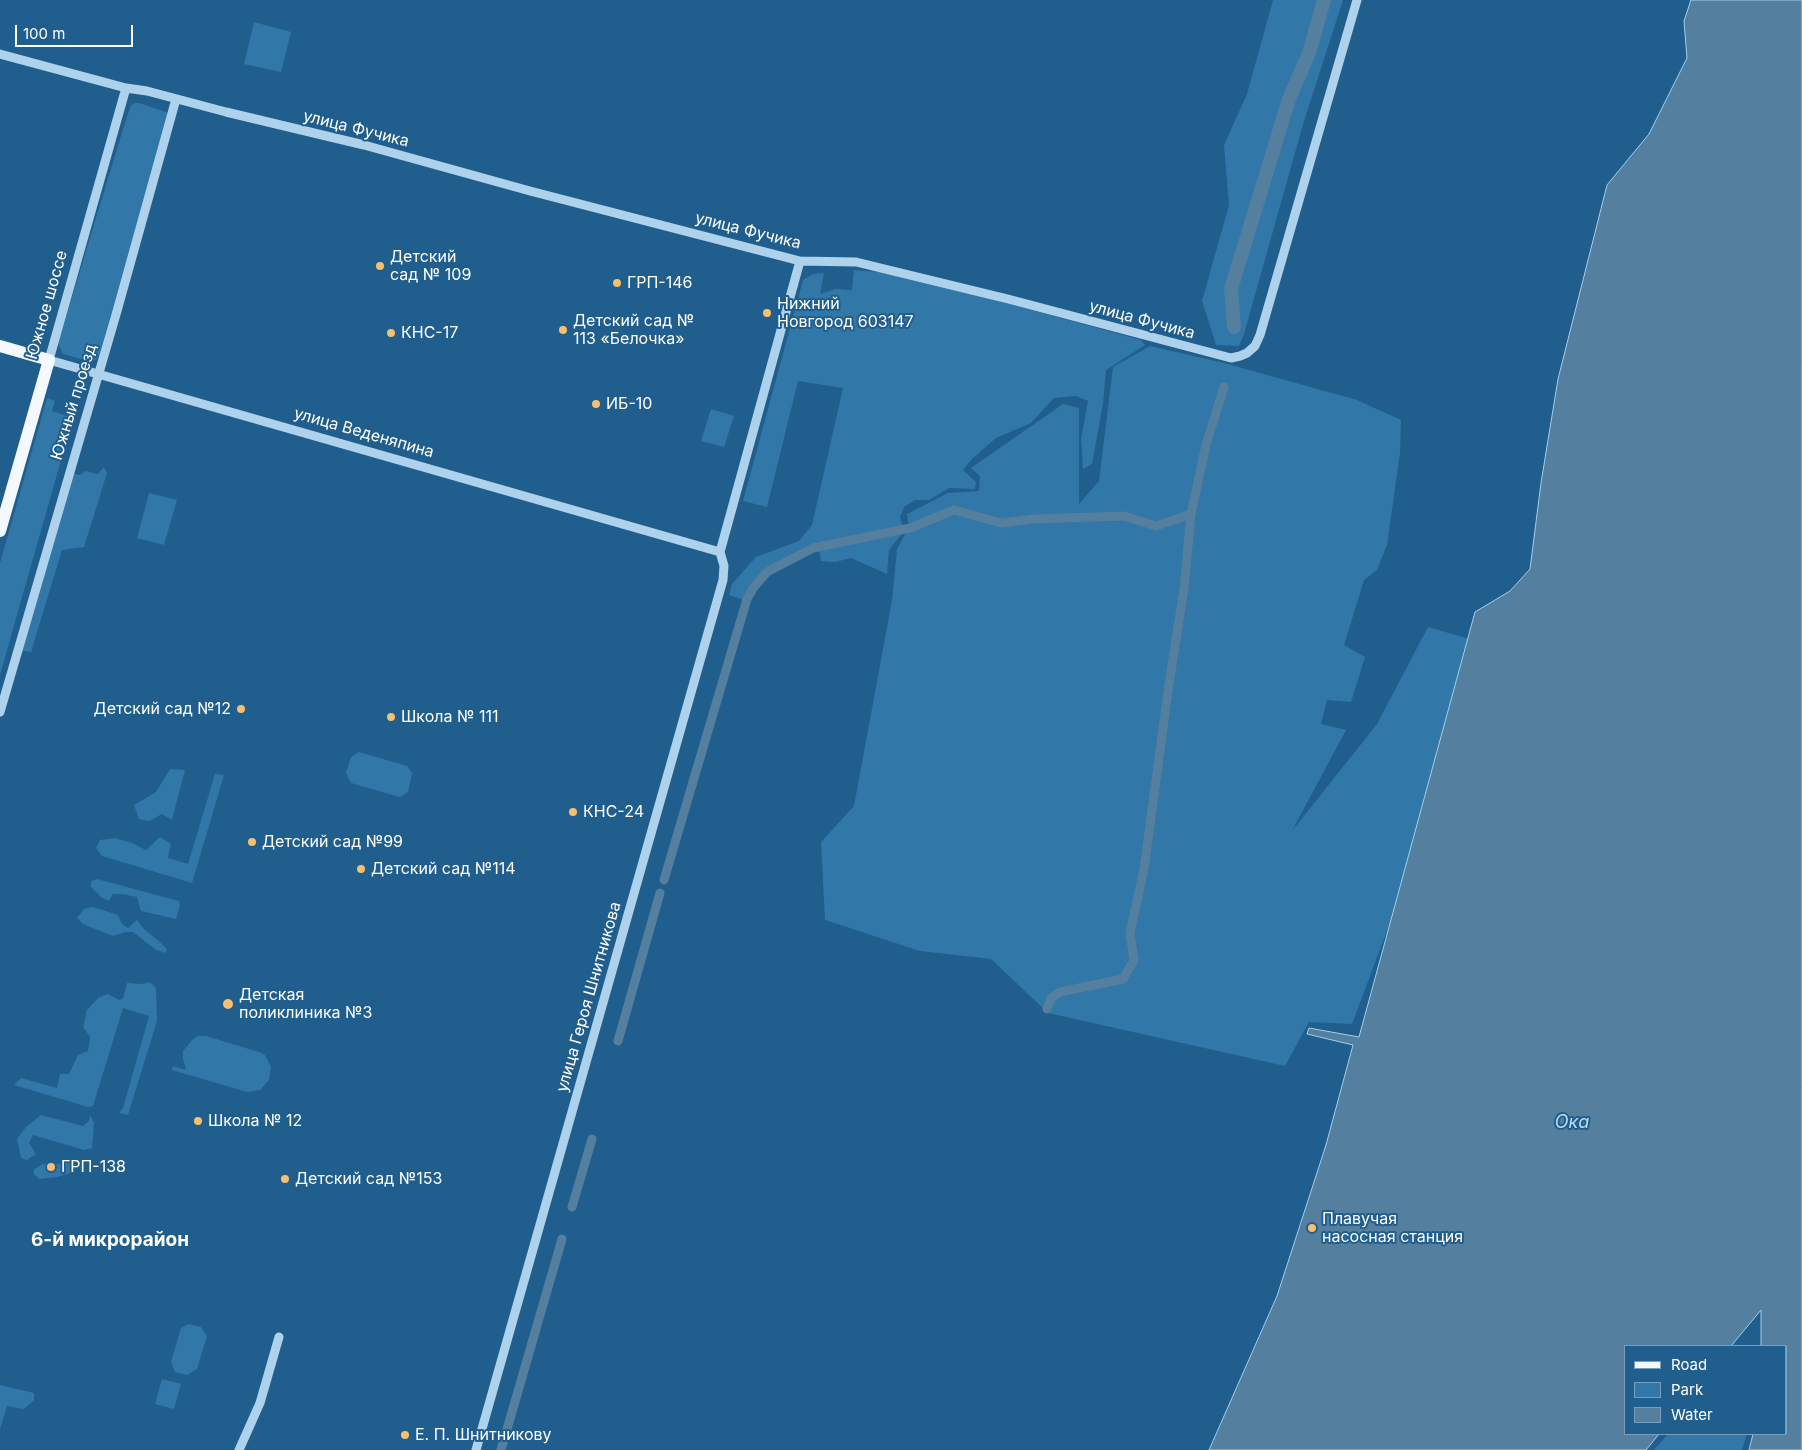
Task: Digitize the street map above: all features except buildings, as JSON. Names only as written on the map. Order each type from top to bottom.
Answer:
[{"type":"main road","name":"улица Веденяпина","points":[[0,346],[49,360]]},
{"type":"main road","name":"Южное шоссе","points":[[0,531],[49,360]]},
{"type":"street","name":"улица Фучика","points":[[0,54],[126,88],[364,145],[530,191],[800,261],[856,262],[1008,299],[1231,358],[1247,353],[1255,346],[1260,335],[1357,0]]},
{"type":"street","name":"Южное шоссе","points":[[49,360],[126,88]]},
{"type":"street","name":"Южный проезд","points":[[0,712],[84,419],[99,374],[176,99]]},
{"type":"street","points":[[720,552],[800,261]]},
{"type":"street","name":"улица Веденяпина","points":[[49,360],[720,552]]},
{"type":"street","name":"улица Героя Шнитникова","points":[[476,1450],[723,580],[724,566],[720,552]]},
{"type":"street","points":[[238,1450],[260,1403],[279,1337]]},
{"type":"green space","points":[[1273,0],[1343,0],[1304,121],[1244,334],[1239,346],[1216,345],[1202,301],[1229,205],[1224,145],[1247,94]]},
{"type":"green space","points":[[254,22],[291,32],[281,72],[244,64]]},
{"type":"green space","points":[[134,103],[169,113],[99,356],[96,360],[88,361],[63,354],[59,346],[59,340],[127,116]]},
{"type":"green space","points":[[854,270],[896,273],[1141,340],[1145,345],[1106,370],[1103,404],[1092,464],[1083,469],[1081,439],[1088,401],[1076,396],[1054,398],[1031,423],[996,438],[972,459],[963,470],[976,482],[975,489],[949,488],[929,500],[915,500],[904,507],[900,517],[904,531],[889,550],[887,574],[851,558],[835,562],[821,561],[818,542],[774,565],[756,585],[747,601],[729,595],[732,584],[756,557],[799,541],[812,525],[843,388],[798,381],[767,507],[743,501],[803,280],[813,274],[824,273],[820,294],[836,289],[852,290]]},
{"type":"green space","points":[[1150,346],[1224,363],[1357,400],[1401,420],[1400,453],[1387,545],[1377,570],[1364,580],[1344,645],[1365,657],[1351,702],[1327,700],[1321,724],[1346,730],[1292,831],[1377,724],[1428,627],[1494,646],[1352,1024],[1309,1022],[1285,1066],[1048,1013],[991,959],[920,951],[825,920],[821,842],[854,806],[892,600],[897,549],[909,527],[907,514],[948,493],[979,491],[980,476],[971,468],[1063,404],[1079,408],[1079,504],[1099,481],[1113,367]]},
{"type":"green space","points":[[47,398],[55,401],[52,411],[73,418],[0,675],[0,563]]},
{"type":"green space","points":[[711,409],[734,416],[724,447],[701,441]]},
{"type":"green space","points":[[104,467],[107,473],[84,547],[62,550],[31,652],[18,650],[70,473],[80,475],[85,471],[98,474]]},
{"type":"green space","points":[[149,493],[177,500],[164,545],[137,538]]},
{"type":"green space","points":[[359,752],[407,766],[412,773],[408,792],[400,797],[351,783],[346,773],[351,757]]},
{"type":"green space","points":[[170,769],[185,770],[172,820],[162,814],[149,821],[139,819],[134,805],[156,792]]},
{"type":"green space","points":[[215,774],[224,775],[192,883],[102,856],[96,848],[100,840],[115,838],[146,850],[160,837],[171,844],[168,858],[188,864]]},
{"type":"green space","points":[[97,879],[179,901],[180,905],[176,919],[141,911],[137,897],[113,894],[109,901],[101,897],[91,887],[91,881]]},
{"type":"green space","points":[[93,907],[118,915],[122,924],[128,928],[137,920],[143,928],[167,949],[166,953],[156,950],[133,932],[125,932],[113,936],[83,924],[77,918],[84,909]]},
{"type":"green space","points":[[150,982],[156,988],[157,1021],[128,1115],[119,1113],[123,1108],[149,1016],[123,1008],[93,1106],[88,1107],[14,1085],[21,1078],[57,1088],[60,1074],[69,1074],[78,1055],[88,1051],[90,1037],[83,1027],[87,1010],[98,998],[108,994],[119,1000],[123,999],[127,983],[142,984]]},
{"type":"green space","points":[[198,1036],[206,1036],[265,1055],[271,1067],[269,1080],[260,1090],[247,1092],[172,1070],[173,1066],[186,1070],[183,1051]]},
{"type":"green space","points":[[41,1115],[83,1126],[89,1121],[90,1115],[94,1123],[92,1148],[84,1150],[33,1135],[29,1143],[36,1154],[27,1160],[21,1158],[17,1139],[26,1127]]},
{"type":"green space","points":[[67,1159],[72,1164],[73,1172],[57,1177],[39,1179],[34,1174],[34,1169],[43,1164],[59,1164]]},
{"type":"green space","points":[[189,1324],[201,1327],[207,1336],[197,1369],[187,1375],[175,1372],[171,1362],[181,1328]]},
{"type":"green space","points":[[162,1379],[181,1384],[174,1409],[155,1404]]},
{"type":"green space","points":[[0,1385],[34,1393],[34,1400],[24,1409],[7,1406],[0,1429]]},
{"type":"green space","points":[[1667,1435],[1747,1435],[1742,1450],[1654,1450]]},
{"type":"water","name":"Ока","points":[[1691,0],[1802,0],[1802,1450],[1749,1450],[1753,1435],[1787,1435],[1787,1345],[1761,1345],[1761,1310],[1732,1345],[1624,1345],[1624,1435],[1658,1435],[1646,1450],[1209,1450],[1277,1296],[1326,1145],[1353,1045],[1307,1034],[1309,1028],[1359,1037],[1475,612],[1510,591],[1530,569],[1541,483],[1558,379],[1607,185],[1649,134],[1687,58],[1684,21]]},
{"type":"waterway","points":[[1234,327],[1231,289],[1289,99],[1309,53],[1324,0]]},
{"type":"waterway","points":[[664,880],[747,599],[754,587],[767,572],[813,548],[910,528],[954,510],[1001,523],[1034,519],[1124,516],[1156,526],[1191,514],[1206,445],[1224,387]]},
{"type":"waterway","points":[[1047,1009],[1051,998],[1060,992],[1123,979],[1134,960],[1130,933],[1144,869],[1184,589],[1191,514]]},
{"type":"waterway","points":[[618,1041],[660,893]]},
{"type":"waterway","points":[[572,1207],[592,1139]]},
{"type":"waterway","points":[[501,1450],[562,1239]]},
{"type":"place","name":"Детский сад № 109","points":[[380,266]]},
{"type":"place","name":"ГРП-146","points":[[617,283]]},
{"type":"place","name":"Нижний Новгород 603147","points":[[767,313]]},
{"type":"place","name":"Детский сад № 113 «Белочка»","points":[[563,330]]},
{"type":"place","name":"КНС-17","points":[[391,333]]},
{"type":"place","name":"ИБ-10","points":[[596,404]]},
{"type":"place","name":"Детский сад №12","points":[[241,709]]},
{"type":"place","name":"Школа № 111","points":[[391,717]]},
{"type":"place","name":"КНС-24","points":[[573,812]]},
{"type":"place","name":"Детский сад №99","points":[[252,842]]},
{"type":"place","name":"Детский сад №114","points":[[361,869]]},
{"type":"place","name":"Детская поликлиника №3","points":[[228,1004]]},
{"type":"place","name":"Школа № 12","points":[[198,1121]]},
{"type":"place","name":"ГРП-138","points":[[51,1167]]},
{"type":"place","name":"Детский сад №153","points":[[285,1179]]},
{"type":"place","name":"Плавучая насосная станция","points":[[1312,1228]]},
{"type":"place","name":"Е. П. Шнитникову","points":[[405,1435]]},
{"type":"district","name":"6-й микрорайон","points":[[110,1240]]}]
